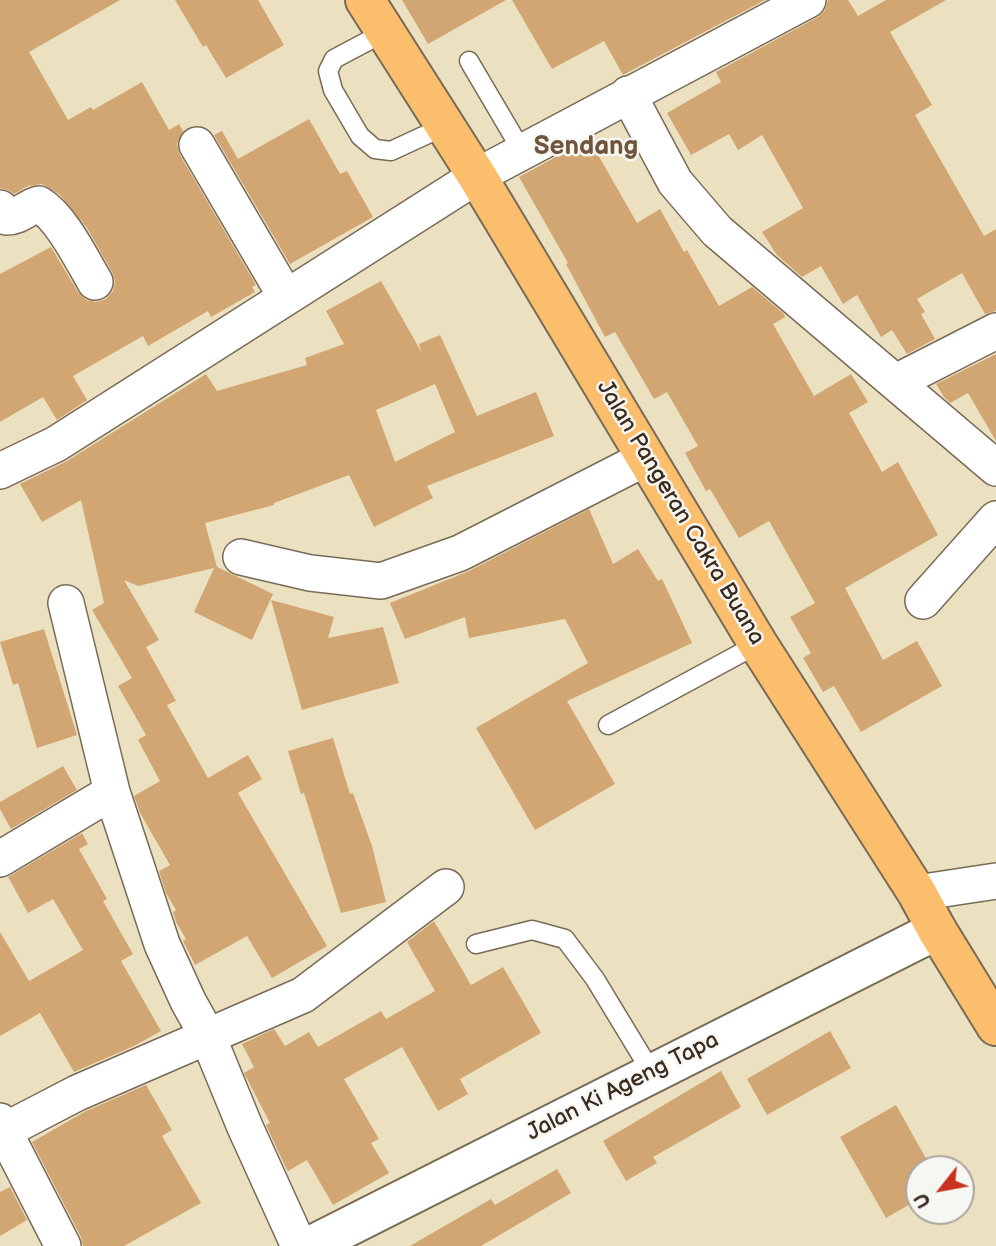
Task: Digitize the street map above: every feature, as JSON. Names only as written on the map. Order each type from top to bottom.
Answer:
[{"type":"main road","name":"Jalan Pangeran Cakra Buana","points":[[365,0],[477,176],[758,644],[917,892],[996,1026]]},
{"type":"street","points":[[0,471],[56,444],[477,176],[808,0]]},
{"type":"street","points":[[628,94],[675,182],[717,231],[996,468]]},
{"type":"street","points":[[197,145],[286,297]]},
{"type":"street","points":[[0,208],[7,217],[16,217],[33,205],[46,207],[95,282]]},
{"type":"street","points":[[896,382],[996,331]]},
{"type":"street","points":[[241,557],[310,573],[381,581],[460,553],[646,458]]},
{"type":"street","points":[[923,601],[996,519]]},
{"type":"street","points":[[66,603],[112,792],[162,944],[188,1002],[208,1037],[299,1246]]},
{"type":"street","points":[[0,859],[112,792]]},
{"type":"street","points":[[917,892],[996,881]]},
{"type":"street","points":[[63,1246],[2,1126],[303,995],[446,887]]},
{"type":"street","name":"Jalan Ki Ageng Tapa","points":[[310,1246],[937,930]]},
{"type":"lane","points":[[385,32],[334,59],[328,71],[333,89],[360,136],[375,149],[391,151],[445,125]]},
{"type":"lane","points":[[469,61],[522,151]]},
{"type":"lane","points":[[608,724],[758,644]]},
{"type":"lane","points":[[476,944],[532,930],[565,939],[595,979],[652,1073]]},
{"type":"building","points":[[0,0],[120,0],[29,52],[68,120],[91,107],[93,110],[142,82],[169,130],[179,124],[183,131],[177,144],[180,155],[256,285],[252,287],[255,292],[211,317],[208,311],[148,346],[143,336],[73,376],[87,400],[57,420],[43,397],[0,422],[0,274],[51,247],[78,292],[86,300],[96,302],[106,299],[113,291],[115,281],[87,228],[59,194],[42,184],[28,186],[14,194],[0,188]]},
{"type":"building","points":[[175,0],[258,0],[284,45],[226,78],[206,45],[203,47]]},
{"type":"building","points":[[402,0],[506,0],[428,44]]},
{"type":"building","points":[[512,0],[765,0],[623,75],[604,41],[552,69]]},
{"type":"building","points":[[828,0],[848,0],[858,16],[886,0],[946,0],[890,32],[932,105],[915,115],[984,236],[996,229],[996,311],[985,314],[962,273],[917,299],[925,312],[921,314],[935,339],[907,354],[892,330],[881,337],[857,295],[843,304],[821,266],[802,277],[777,255],[762,232],[803,208],[762,135],[738,150],[729,134],[691,155],[667,113],[721,82],[716,72],[818,17],[825,10]]},
{"type":"building","points":[[309,119],[340,174],[347,171],[373,217],[290,264],[214,135],[222,131],[238,159]]},
{"type":"building","points":[[589,139],[637,223],[660,209],[719,306],[752,287],[784,314],[785,317],[773,324],[814,396],[851,374],[868,402],[849,413],[882,472],[898,462],[938,535],[845,588],[883,660],[917,641],[942,686],[861,732],[834,686],[823,692],[803,658],[811,653],[790,617],[815,603],[769,521],[739,538],[710,489],[706,491],[685,453],[698,446],[667,392],[654,399],[615,332],[605,337],[566,264],[568,263],[519,177]]},
{"type":"building","points":[[381,281],[422,353],[419,344],[440,335],[477,416],[536,392],[554,436],[427,486],[433,498],[374,527],[349,475],[274,505],[205,523],[217,567],[273,594],[252,640],[194,612],[214,568],[138,586],[124,580],[159,640],[146,647],[176,701],[167,705],[208,778],[248,755],[262,779],[238,793],[327,946],[272,978],[247,936],[195,965],[183,941],[186,939],[176,922],[173,912],[176,910],[166,893],[159,871],[170,865],[140,813],[134,796],[160,781],[138,740],[146,735],[118,686],[132,678],[92,610],[104,603],[81,500],[42,522],[20,484],[67,461],[206,374],[217,391],[307,365],[305,358],[344,344],[326,311]],"holes":[[[435,384],[455,432],[395,462],[376,410]]]},
{"type":"building","points":[[996,354],[996,441],[968,393],[950,403],[936,384]]},
{"type":"building","points":[[589,509],[613,564],[638,549],[658,581],[662,579],[692,643],[567,701],[615,784],[535,830],[476,728],[588,663],[565,619],[469,638],[465,617],[405,639],[390,603],[469,571]]},
{"type":"building","points":[[271,600],[334,617],[328,638],[383,627],[399,683],[302,710]]},
{"type":"building","points":[[44,629],[77,735],[37,748],[18,683],[13,685],[0,642]]},
{"type":"building","points":[[333,738],[350,794],[353,793],[372,846],[386,902],[341,913],[304,793],[301,794],[288,751]]},
{"type":"building","points":[[63,766],[77,790],[11,829],[0,809],[0,802]]},
{"type":"building","points":[[82,833],[88,844],[79,849],[107,899],[103,901],[133,954],[121,961],[161,1031],[74,1072],[40,1013],[0,1036],[0,932],[29,981],[83,950],[53,899],[28,913],[8,877]]},
{"type":"building","points":[[434,921],[471,985],[503,967],[541,1033],[460,1079],[468,1094],[438,1111],[402,1047],[344,1079],[379,1139],[371,1143],[389,1173],[333,1205],[307,1160],[288,1171],[285,1166],[266,1125],[270,1123],[244,1073],[254,1067],[242,1044],[274,1029],[285,1046],[309,1032],[318,1047],[381,1011],[386,1019],[435,991],[407,942]]},
{"type":"building","points":[[830,1031],[851,1068],[767,1115],[747,1079]]},
{"type":"building","points":[[721,1071],[741,1107],[653,1157],[657,1163],[626,1181],[603,1141]]},
{"type":"building","points":[[146,1085],[172,1130],[162,1136],[201,1203],[124,1246],[83,1246],[81,1237],[32,1142],[86,1111]]},
{"type":"building","points":[[896,1105],[924,1155],[905,1155],[905,1207],[886,1218],[840,1137]]},
{"type":"building","points":[[557,1169],[571,1193],[481,1246],[410,1246],[491,1199],[495,1205]]},
{"type":"building","points":[[10,1187],[27,1220],[0,1236],[0,1192]]},
{"type":"district","name":"Sendang","points":[[586,147]]}]
